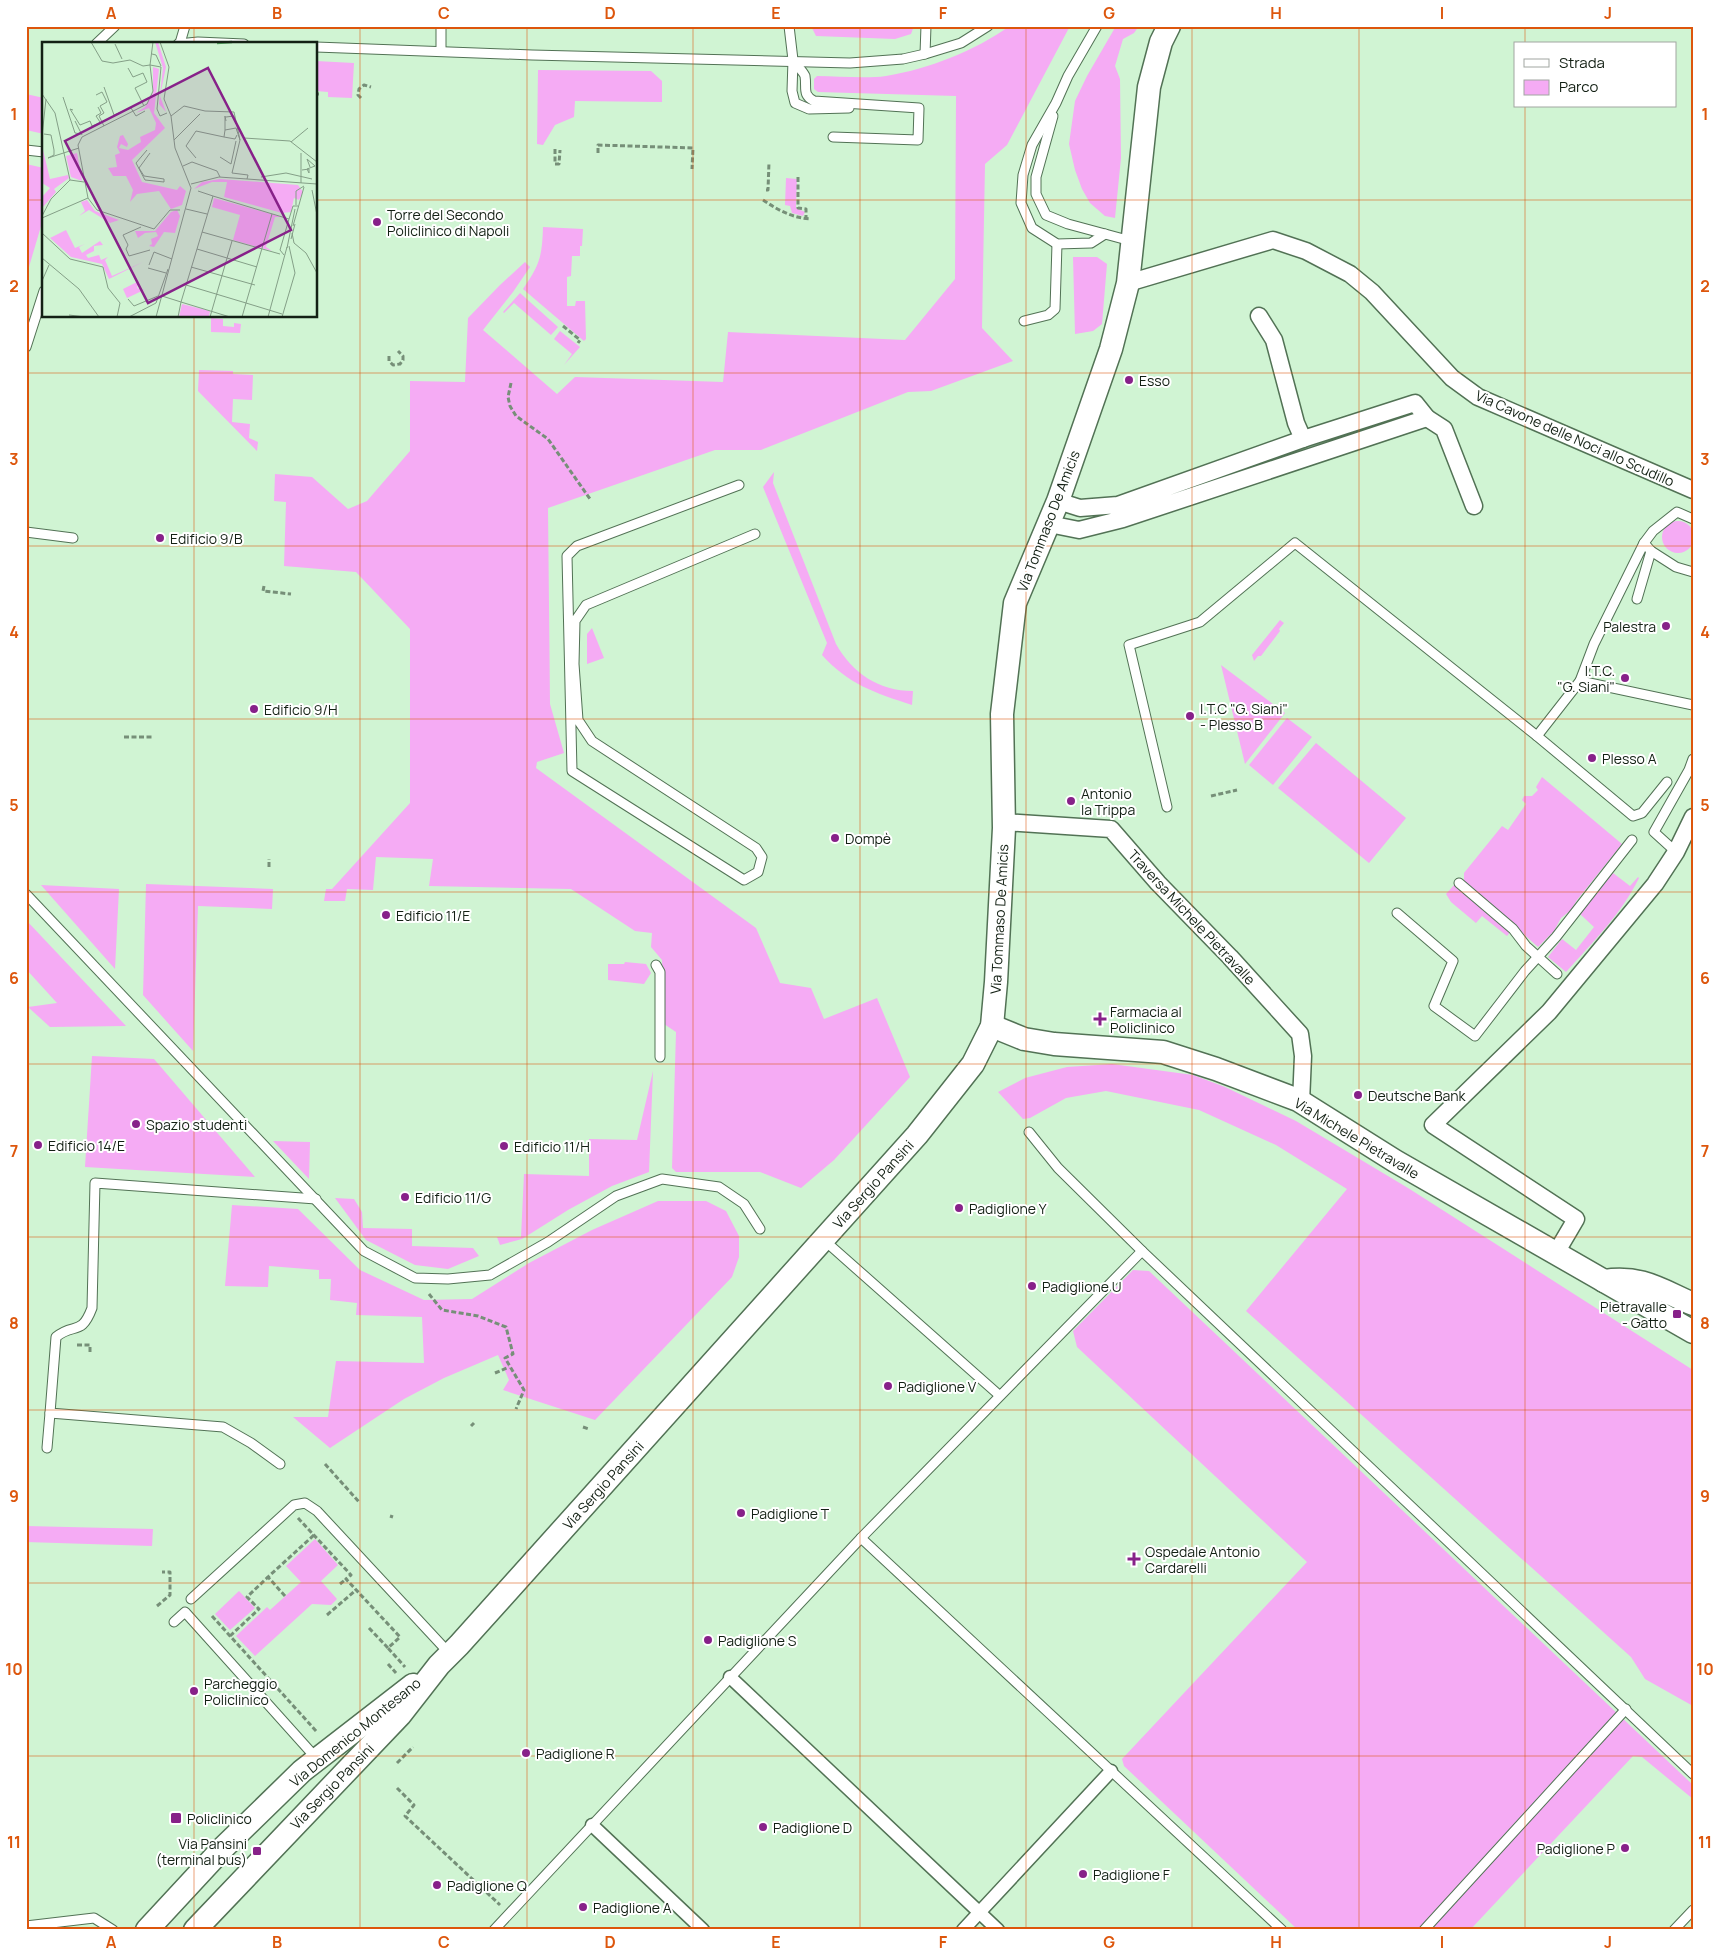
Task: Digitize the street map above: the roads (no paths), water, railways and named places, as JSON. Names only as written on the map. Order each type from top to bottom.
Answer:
[{"type":"main road","name":"Via Tommaso De Amicis","points":[[992,1026],[1004,825],[1002,714],[1015,603],[1049,524],[1111,349],[1128,283],[1149,87],[1161,42],[1170,26]]},
{"type":"main road","name":"Via Michele Pietravalle","points":[[992,1026],[1024,1039],[1054,1044],[1163,1052],[1216,1069],[1299,1102],[1395,1161],[1693,1332]]},
{"type":"main road","name":"Via Sergio Pansini","points":[[195,1930],[400,1715],[445,1660],[917,1135],[973,1064],[992,1026]]},
{"type":"main road","points":[[1604,1281],[1623,1279],[1643,1282],[1693,1304]]},
{"type":"main road","name":"Via Domenico Montesano","points":[[147,1930],[223,1848],[302,1771],[445,1660]]},
{"type":"street","name":"Via Cavone delle Noci allo Scudillo","points":[[1128,283],[1273,240],[1306,250],[1350,274],[1372,292],[1452,378],[1478,397],[1693,490]]},
{"type":"street","points":[[1259,316],[1274,340],[1296,422],[1303,439]]},
{"type":"street","points":[[1058,500],[1080,508],[1118,505],[1303,439],[1415,402],[1427,418],[1444,429],[1474,506]]},
{"type":"street","points":[[1049,524],[1079,530],[1123,519],[1427,418]]},
{"type":"street","points":[[1556,1253],[1576,1219],[1433,1125],[1549,1012],[1655,884],[1676,852],[1693,817]]},
{"type":"street","name":"Traversa Michele Pietravalle","points":[[1004,825],[1109,834],[1297,1036],[1300,1055],[1299,1102]]},
{"type":"street","points":[[730,1677],[998,1930]]},
{"type":"street","points":[[963,1930],[1112,1771]]},
{"type":"street","points":[[592,1825],[703,1930]]},
{"type":"lane","points":[[98,42],[115,26]]},
{"type":"lane","points":[[179,42],[185,26]]},
{"type":"lane","points":[[441,51],[442,26]]},
{"type":"lane","points":[[789,26],[793,60],[792,91],[795,103],[809,109],[906,107]]},
{"type":"lane","points":[[926,26],[926,54]]},
{"type":"lane","points":[[318,46],[642,58],[793,60],[850,63],[903,59],[926,54],[960,43],[988,26]]},
{"type":"lane","points":[[1096,26],[1032,145],[1023,174],[1021,203],[1032,228],[1057,244],[1092,243],[1105,234]]},
{"type":"lane","points":[[793,60],[804,75],[805,92],[808,98],[814,101],[919,108],[918,140],[833,137]]},
{"type":"lane","points":[[804,75],[813,61]]},
{"type":"lane","points":[[1056,103],[1036,177],[1036,194],[1046,215],[1068,224],[1132,241]]},
{"type":"lane","points":[[28,150],[42,152]]},
{"type":"lane","points":[[28,150],[42,158]]},
{"type":"lane","points":[[1024,321],[1048,315],[1055,309],[1057,244]]},
{"type":"lane","points":[[26,347],[42,297]]},
{"type":"lane","points":[[739,485],[577,546],[567,556],[567,566],[572,771],[744,880],[758,872],[762,857],[756,848],[592,741],[578,720],[574,664],[574,620],[586,605],[755,534]]},
{"type":"lane","points":[[1537,736],[1580,681],[1594,644],[1644,543],[1654,531],[1677,512],[1693,519]]},
{"type":"lane","points":[[26,532],[73,538]]},
{"type":"lane","points":[[1166,807],[1129,645],[1200,622],[1295,543],[1537,736],[1633,816],[1642,813],[1667,782]]},
{"type":"lane","points":[[1644,543],[1651,551],[1676,567],[1693,572]]},
{"type":"lane","points":[[1637,599],[1651,551]]},
{"type":"lane","points":[[1580,681],[1693,705]]},
{"type":"lane","points":[[1676,852],[1654,832],[1690,770],[1693,759]]},
{"type":"lane","points":[[1397,913],[1453,961],[1434,1006],[1475,1036],[1525,971],[1556,937],[1632,840]]},
{"type":"lane","points":[[1459,883],[1513,929],[1538,957],[1557,974]]},
{"type":"lane","points":[[26,894],[364,1251],[415,1278],[448,1279],[490,1275],[548,1242],[616,1196],[662,1179],[718,1187],[744,1204],[760,1229]]},
{"type":"lane","points":[[656,965],[660,972],[660,1057]]},
{"type":"lane","points":[[1029,1132],[1058,1168],[1142,1251],[1693,1774]]},
{"type":"lane","points":[[47,1448],[56,1337],[64,1330],[77,1329],[88,1320],[92,1308],[95,1183],[316,1199]]},
{"type":"lane","points":[[824,1239],[1000,1395]]},
{"type":"lane","points":[[494,1930],[861,1538],[1142,1251]]},
{"type":"lane","points":[[50,1413],[224,1427],[251,1443],[280,1464]]},
{"type":"lane","points":[[191,1599],[290,1509],[300,1503],[312,1506],[445,1660]]},
{"type":"lane","points":[[861,1538],[1282,1930]]},
{"type":"lane","points":[[174,1622],[185,1612],[318,1759]]},
{"type":"lane","points":[[1424,1930],[1626,1709]]},
{"type":"lane","points":[[1674,1930],[1693,1910]]},
{"type":"lane","points":[[26,1926],[94,1918],[113,1930]]},
{"type":"place","name":"Torre del Secondo Policlinico di Napoli","points":[[377,222]]},
{"type":"place","name":"Esso","points":[[1129,380]]},
{"type":"place","name":"Edificio 9/B","points":[[160,538]]},
{"type":"place","name":"Palestra","points":[[1666,626]]},
{"type":"place","name":"I.T.C. \"G. Siani\"","points":[[1625,678]]},
{"type":"place","name":"Edificio 9/H","points":[[254,709]]},
{"type":"place","name":"I.T.C \"G. Siani\" - Plesso B","points":[[1190,716]]},
{"type":"place","name":"Plesso A","points":[[1592,758]]},
{"type":"place","name":"Antonio la Trippa","points":[[1071,801]]},
{"type":"place","name":"Dompè","points":[[835,838]]},
{"type":"place","name":"Edificio 11/E","points":[[386,915]]},
{"type":"place","name":"Farmacia al Policlinico","points":[[1100,1019]]},
{"type":"place","name":"Deutsche Bank","points":[[1358,1095]]},
{"type":"place","name":"Spazio studenti","points":[[136,1124]]},
{"type":"place","name":"Edificio 14/E","points":[[38,1145]]},
{"type":"place","name":"Edificio 11/H","points":[[504,1146]]},
{"type":"place","name":"Edificio 11/G","points":[[405,1197]]},
{"type":"place","name":"Padiglione Y","points":[[959,1208]]},
{"type":"place","name":"Padiglione U","points":[[1032,1286]]},
{"type":"place","name":"Pietravalle - Gatto","points":[[1677,1314]]},
{"type":"place","name":"Padiglione V","points":[[888,1386]]},
{"type":"place","name":"Padiglione T","points":[[741,1513]]},
{"type":"place","name":"Ospedale Antonio Cardarelli","points":[[1134,1559]]},
{"type":"place","name":"Padiglione S","points":[[708,1640]]},
{"type":"place","name":"Parcheggio Policlinico","points":[[194,1691]]},
{"type":"place","name":"Padiglione R","points":[[526,1753]]},
{"type":"place","name":"Policlinico","points":[[176,1818]]},
{"type":"place","name":"Padiglione D","points":[[763,1827]]},
{"type":"place","name":"Padiglione P","points":[[1625,1848]]},
{"type":"place","name":"Via Pansini (terminal bus)","points":[[257,1851]]},
{"type":"place","name":"Padiglione F","points":[[1083,1874]]},
{"type":"place","name":"Padiglione Q","points":[[437,1885]]},
{"type":"place","name":"Padiglione A","points":[[583,1907]]}]
